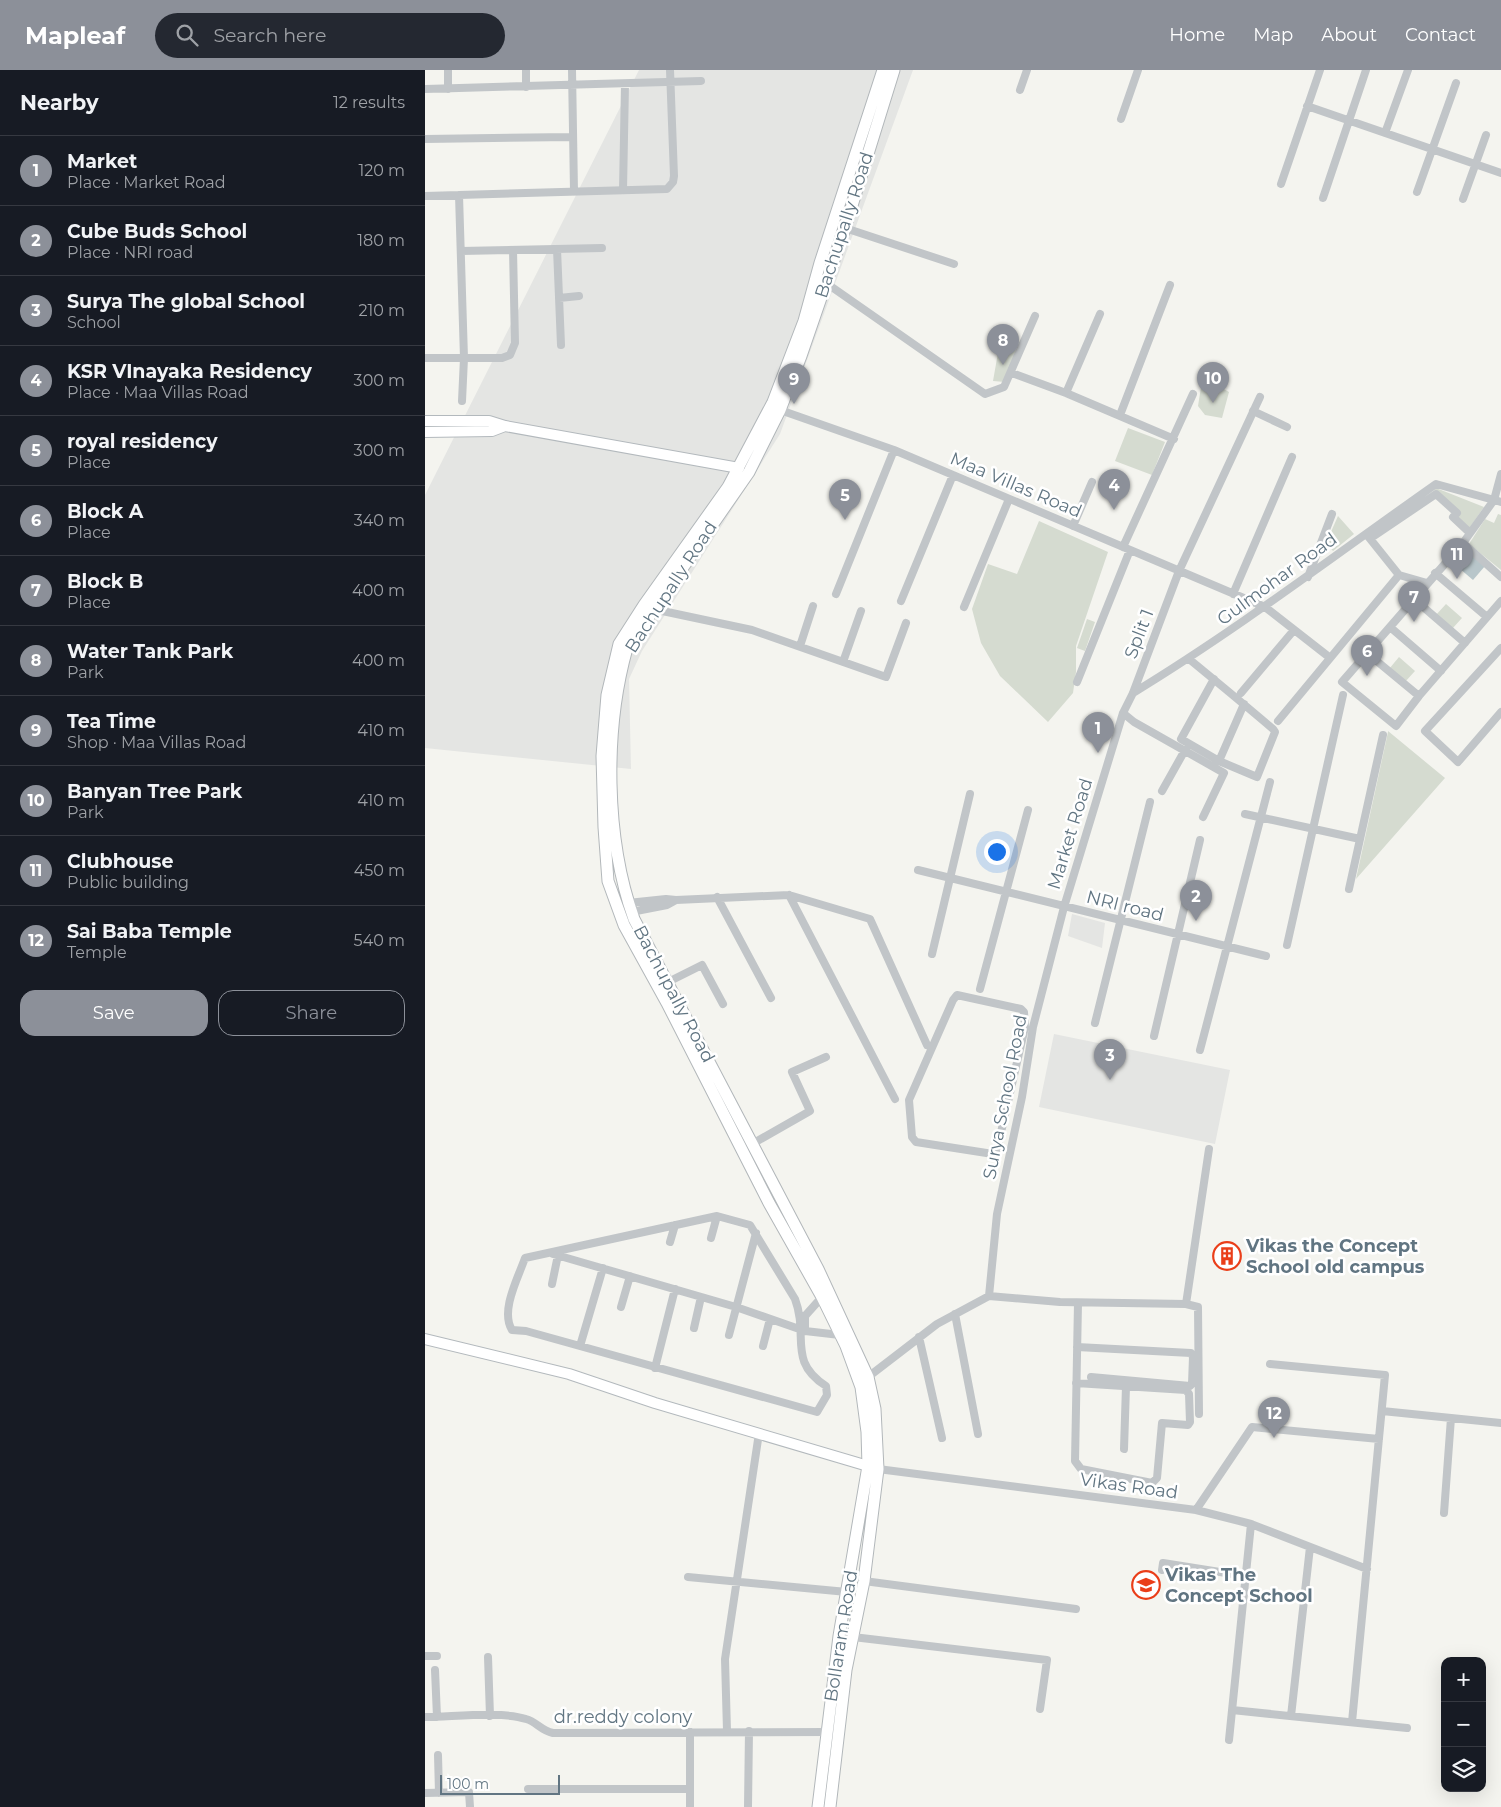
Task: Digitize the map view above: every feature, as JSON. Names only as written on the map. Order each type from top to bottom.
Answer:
[{"type":"main road","name":"Bachupally Road","points":[[873,1467],[875,1409],[869,1377],[845,1323],[803,1252],[769,1203],[667,1003],[624,925],[609,881],[604,827],[602,756],[604,720],[611,673],[619,644],[643,605],[728,487],[773,402],[790,362],[883,70]]},
{"type":"main road","name":"Bachupally Road","points":[[873,1467],[861,1387],[840,1335],[752,1144],[714,1069],[666,983],[630,908],[620,875],[616,852],[612,794],[613,715],[627,648],[749,472],[781,410],[845,228],[894,70]]},
{"type":"main road","name":"Bollaram Road","points":[[830,1807],[846,1670],[864,1581],[873,1467]]},
{"type":"main road","name":"Bollaram Road","points":[[817,1807],[847,1592],[873,1467]]},
{"type":"street","points":[[448,70],[449,88]]},
{"type":"street","points":[[526,70],[526,87]]},
{"type":"street","points":[[572,70],[574,191]]},
{"type":"street","points":[[425,196],[661,190],[671,186],[673,182],[670,70]]},
{"type":"street","points":[[1020,90],[1027,70]]},
{"type":"street","points":[[1121,119],[1139,70]]},
{"type":"street","points":[[1281,184],[1320,70]]},
{"type":"street","points":[[1323,198],[1366,70]]},
{"type":"street","points":[[1385,134],[1408,70]]},
{"type":"street","points":[[425,89],[701,82]]},
{"type":"street","points":[[1417,192],[1456,83]]},
{"type":"street","points":[[623,190],[625,84]]},
{"type":"street","points":[[1307,106],[1501,174]]},
{"type":"street","points":[[1463,199],[1477,165],[1486,135]]},
{"type":"street","points":[[425,139],[572,137]]},
{"type":"street","points":[[459,195],[464,358],[462,401]]},
{"type":"street","points":[[845,228],[954,264]]},
{"type":"street","points":[[461,251],[601,248]]},
{"type":"street","points":[[557,249],[561,345]]},
{"type":"street","points":[[425,358],[502,358],[511,355],[514,350],[513,250]]},
{"type":"street","points":[[826,282],[985,394],[1004,387],[1012,374],[1035,316]]},
{"type":"street","points":[[1120,415],[1170,284]]},
{"type":"street","points":[[559,298],[579,296]]},
{"type":"street","points":[[1066,393],[1100,314]]},
{"type":"street","points":[[1012,374],[1066,393],[1173,439]]},
{"type":"street","points":[[1077,682],[1126,548],[1193,394]]},
{"type":"street","name":"Split 1","points":[[1123,713],[1133,694],[1180,568],[1260,397]]},
{"type":"street","name":"Maa Villas Road","points":[[781,410],[894,450],[1126,548],[1180,568],[1233,594],[1265,607],[1329,657]]},
{"type":"street","points":[[1253,411],[1287,427]]},
{"type":"street","points":[[425,421],[489,421],[505,426],[739,468]]},
{"type":"street","points":[[425,432],[492,431],[505,426]]},
{"type":"street","points":[[836,594],[894,450]]},
{"type":"street","points":[[1233,594],[1292,457]]},
{"type":"street","points":[[1501,474],[1498,501],[1343,682],[1396,726],[1419,696],[1501,601]]},
{"type":"street","points":[[901,601],[953,475]]},
{"type":"street","points":[[1073,526],[1092,482]]},
{"type":"street","name":"Gulmohar Road","points":[[1133,694],[1189,659],[1368,536],[1436,484],[1498,501]]},
{"type":"street","points":[[1427,583],[1399,575],[1368,536],[1436,494],[1457,513],[1454,519],[1470,533]]},
{"type":"street","points":[[964,607],[1009,499]]},
{"type":"street","points":[[1308,577],[1332,514]]},
{"type":"street","points":[[1463,543],[1501,577]]},
{"type":"street","points":[[1435,573],[1487,617]]},
{"type":"street","points":[[1278,721],[1329,657],[1399,575]]},
{"type":"street","points":[[1414,598],[1465,642]]},
{"type":"street","points":[[800,646],[813,606]]},
{"type":"street","points":[[653,609],[752,630],[887,677],[906,623]]},
{"type":"street","points":[[843,662],[861,611]]},
{"type":"street","points":[[1390,627],[1441,671]]},
{"type":"street","points":[[1241,693],[1294,630]]},
{"type":"street","points":[[1500,651],[1425,731],[1458,762],[1501,712]]},
{"type":"street","points":[[1367,653],[1419,696]]},
{"type":"street","points":[[1189,659],[1273,729],[1275,736],[1257,777],[1219,761],[1181,738],[1214,680]]},
{"type":"street","points":[[1287,945],[1343,695]]},
{"type":"street","points":[[1219,761],[1244,704]]},
{"type":"street","points":[[1123,713],[1224,773],[1203,817]]},
{"type":"street","name":"Market Road","points":[[1064,906],[1123,713]]},
{"type":"street","points":[[1349,889],[1383,735]]},
{"type":"street","points":[[1162,792],[1185,750]]},
{"type":"street","points":[[1200,1050],[1270,782]]},
{"type":"street","points":[[932,954],[970,794]]},
{"type":"street","points":[[1095,1023],[1150,802]]},
{"type":"street","points":[[980,989],[1028,810]]},
{"type":"street","points":[[1245,814],[1361,839]]},
{"type":"street","points":[[1154,1036],[1200,840]]},
{"type":"street","name":"NRI road","points":[[918,870],[1265,956]]},
{"type":"street","points":[[630,908],[666,898],[675,900],[789,895],[870,919],[927,1045]]},
{"type":"street","points":[[789,895],[895,1099]]},
{"type":"street","points":[[717,897],[771,998]]},
{"type":"street","name":"Surya School Road","points":[[989,1296],[995,1220],[1022,1097],[1033,1027],[1064,906]]},
{"type":"street","points":[[666,983],[702,965],[723,1004]]},
{"type":"street","points":[[957,995],[1021,1009],[1024,1012],[1025,1027],[995,1153],[916,1142],[913,1137],[909,1100],[953,1000],[957,995]]},
{"type":"street","points":[[1025,1027],[1033,1027]]},
{"type":"street","points":[[752,1144],[810,1111],[792,1072],[826,1057]]},
{"type":"street","points":[[1008,1094],[1022,1097]]},
{"type":"street","points":[[999,1141],[1012,1144]]},
{"type":"street","points":[[1186,1304],[1209,1149]]},
{"type":"street","points":[[711,1238],[717,1216]]},
{"type":"street","points":[[803,1330],[795,1299],[750,1225],[717,1216],[555,1254],[525,1258],[509,1306],[507,1323],[512,1330],[525,1331],[817,1412],[827,1395],[826,1386],[811,1376],[802,1358],[803,1330],[805,1316],[822,1297]]},
{"type":"street","points":[[670,1242],[675,1225]]},
{"type":"street","points":[[729,1335],[756,1233]]},
{"type":"street","points":[[555,1254],[701,1297],[803,1330],[840,1335]]},
{"type":"street","points":[[552,1284],[555,1254]]},
{"type":"street","points":[[580,1346],[603,1268]]},
{"type":"street","points":[[621,1307],[630,1276]]},
{"type":"street","points":[[655,1368],[675,1290]]},
{"type":"street","points":[[869,1377],[919,1337],[955,1314],[989,1296],[1078,1302],[1186,1304],[1198,1307],[1199,1414]]},
{"type":"street","points":[[694,1328],[701,1297]]},
{"type":"street","points":[[1076,1383],[1185,1390],[1189,1394],[1190,1422],[1188,1425],[1162,1423],[1157,1478],[1152,1483],[1081,1469],[1075,1460],[1076,1383],[1078,1302]]},
{"type":"street","points":[[955,1314],[978,1434]]},
{"type":"street","points":[[763,1346],[770,1319]]},
{"type":"street","points":[[919,1337],[942,1438]]},
{"type":"street","points":[[425,1339],[569,1374],[655,1403],[873,1467]]},
{"type":"street","points":[[1077,1347],[1191,1353],[1193,1357],[1192,1384],[1190,1386],[1091,1377]]},
{"type":"street","points":[[1270,1364],[1385,1375],[1352,1722]]},
{"type":"street","points":[[1124,1450],[1126,1386]]},
{"type":"street","points":[[1382,1411],[1501,1423]]},
{"type":"street","points":[[1444,1512],[1451,1418]]},
{"type":"street","points":[[1196,1510],[1252,1427],[1379,1439]]},
{"type":"street","points":[[727,1731],[725,1660],[759,1433]]},
{"type":"street","name":"Vikas Road","points":[[873,1467],[1196,1510],[1251,1524],[1367,1569]]},
{"type":"street","points":[[1229,1740],[1251,1524]]},
{"type":"street","points":[[1291,1716],[1310,1547]]},
{"type":"street","points":[[1162,1570],[1163,1563],[1245,1576]]},
{"type":"street","points":[[688,1577],[847,1592]]},
{"type":"street","points":[[864,1581],[1077,1609]]},
{"type":"street","points":[[853,1637],[1047,1660],[1041,1709]]},
{"type":"street","points":[[425,1656],[437,1656]]},
{"type":"street","points":[[488,1657],[490,1716]]},
{"type":"street","points":[[435,1670],[437,1717]]},
{"type":"street","points":[[1233,1710],[1407,1728]]},
{"type":"street","name":"dr.reddy colony","points":[[425,1717],[513,1716],[528,1719],[543,1731],[553,1733],[826,1732]]},
{"type":"street","points":[[749,1731],[749,1807]]},
{"type":"street","points":[[690,1732],[690,1807]]},
{"type":"street","points":[[438,1755],[439,1793]]},
{"type":"street","points":[[528,1789],[577,1791],[689,1789]]},
{"type":"street","points":[[425,1793],[469,1792],[470,1807]]},
{"type":"shaded area","points":[[639,70],[913,70],[780,434],[642,651],[629,679],[631,769],[425,748],[425,495]]},
{"type":"shaded area","points":[[999,347],[1016,350],[1005,382],[993,381]]},
{"type":"shaded area","points":[[1201,387],[1220,387],[1229,392],[1222,418],[1205,415],[1198,406]]},
{"type":"shaded area","points":[[1128,428],[1165,442],[1152,475],[1115,461]]},
{"type":"shaded area","points":[[1436,488],[1484,507],[1468,530],[1455,518],[1459,514],[1434,491]]},
{"type":"shaded area","points":[[1498,514],[1501,515],[1501,570],[1469,544],[1485,519],[1494,523]]},
{"type":"shaded area","points":[[1338,516],[1354,534],[1333,551],[1326,543]]},
{"type":"shaded area","points":[[1039,521],[1108,552],[1076,646],[1076,672],[1073,693],[1048,722],[1000,676],[981,643],[972,609],[988,564],[1017,574]]},
{"type":"shaded area","points":[[1465,548],[1485,566],[1473,580],[1452,562]]},
{"type":"shaded area","points":[[1446,604],[1462,618],[1452,629],[1435,616]]},
{"type":"shaded area","points":[[1087,619],[1095,622],[1085,651],[1077,648]]},
{"type":"shaded area","points":[[1399,657],[1415,671],[1405,682],[1389,669]]},
{"type":"shaded area","points":[[1388,732],[1445,778],[1356,879]]},
{"type":"shaded area","points":[[1072,914],[1105,923],[1102,948],[1068,936]]},
{"type":"shaded area","points":[[1054,1034],[1230,1070],[1215,1144],[1039,1107]]},
{"type":"place","name":"Water Tank Park","points":[[1003,365]]},
{"type":"place","name":"Banyan Tree Park","points":[[1213,403]]},
{"type":"place","name":"Tea Time","points":[[794,404]]},
{"type":"place","name":"KSR VInayaka Residency","points":[[1114,510]]},
{"type":"place","name":"royal residency","points":[[845,520]]},
{"type":"place","name":"Clubhouse","points":[[1457,579]]},
{"type":"place","name":"Block B","points":[[1414,622]]},
{"type":"place","name":"Block A","points":[[1367,676]]},
{"type":"place","name":"Market","points":[[1098,753]]},
{"type":"place","name":"Cube Buds School","points":[[1196,921]]},
{"type":"place","name":"Surya The global School","points":[[1110,1080]]},
{"type":"place","name":"Vikas the Concept School old campus","points":[[1227,1256]]},
{"type":"place","name":"Sai Baba Temple","points":[[1274,1438]]},
{"type":"place","name":"Vikas The Concept School","points":[[1146,1585]]}]
